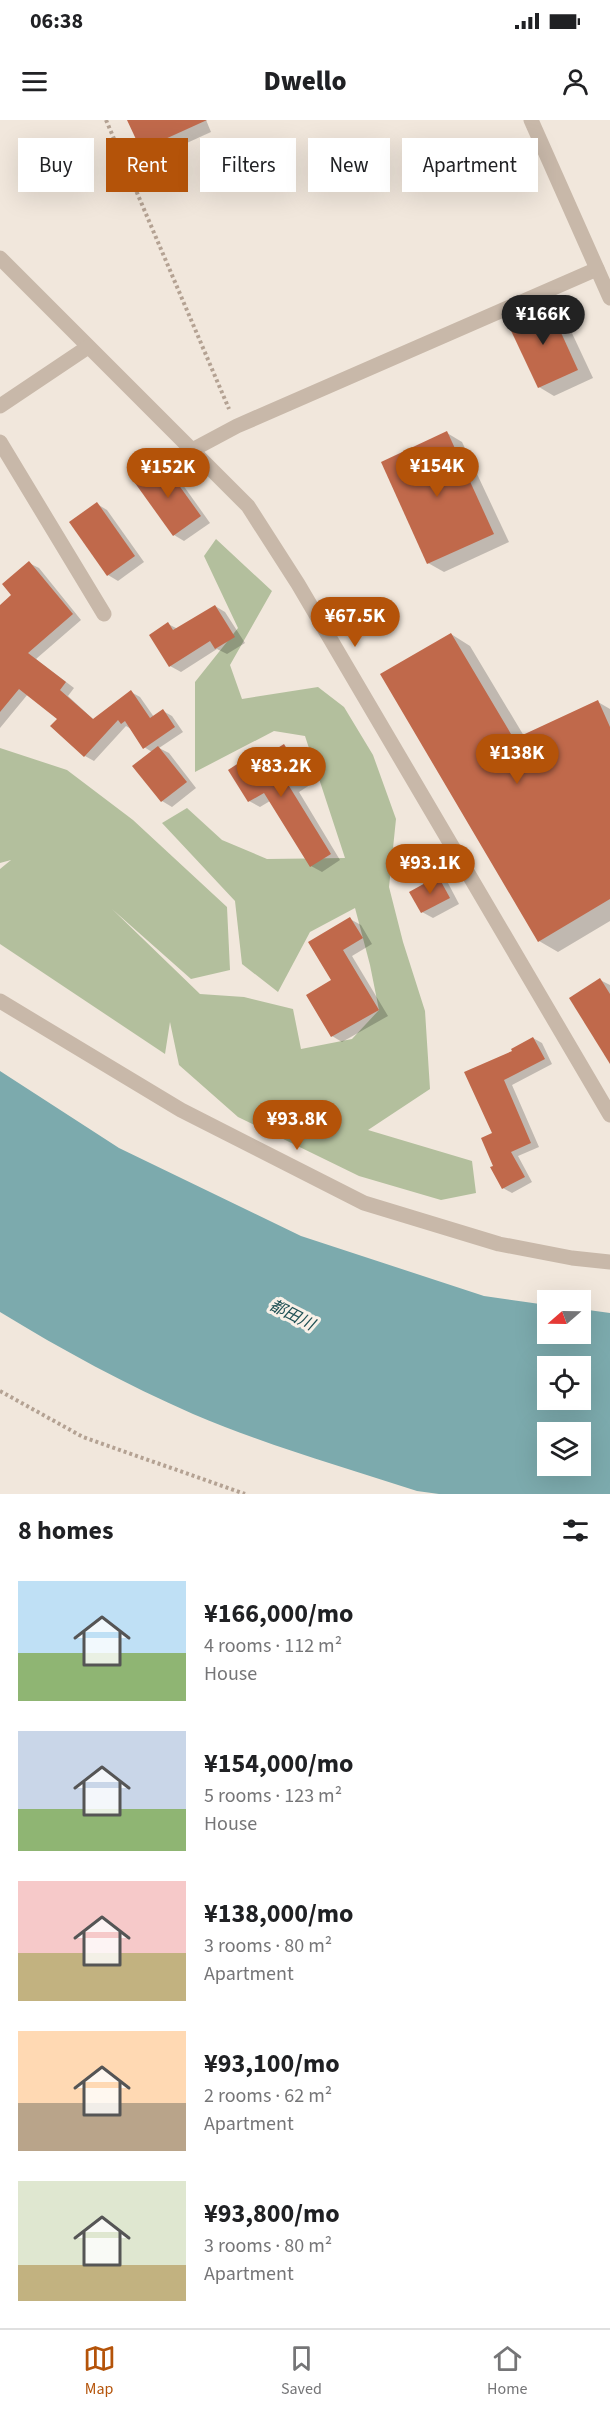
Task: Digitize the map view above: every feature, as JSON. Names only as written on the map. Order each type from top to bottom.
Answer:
[{"type":"street","points":[[531,120],[610,298]]},
{"type":"street","points":[[0,258],[194,449],[248,506],[298,584],[610,1116]]},
{"type":"street","points":[[194,449],[237,426],[597,269]]},
{"type":"street","points":[[0,406],[88,347]]},
{"type":"street","points":[[0,442],[104,614]]},
{"type":"street","points":[[0,1001],[181,1110],[364,1203],[499,1244],[572,1258],[610,1262]]},
{"type":"path","points":[[106,120],[237,426]]},
{"type":"path","points":[[0,1391],[83,1437],[245,1494]]},
{"type":"green space","points":[[216,539],[272,591],[230,665],[242,699],[318,687],[344,707],[373,755],[396,819],[389,887],[403,942],[425,1011],[430,1089],[368,1130],[472,1161],[476,1193],[441,1200],[359,1176],[238,1117],[179,1065],[170,1022],[165,1054],[0,944],[0,869],[11,860],[0,863],[0,748],[67,770],[133,820],[227,907],[230,970],[191,979],[112,909],[200,994],[244,997],[293,1009],[301,1049],[352,1039],[379,1010],[355,908],[310,932],[278,992],[242,964],[235,901],[162,823],[187,808],[222,840],[267,859],[345,858],[305,736],[274,731],[195,772],[195,682],[238,628],[204,556]]},
{"type":"water","name":"都田川","points":[[0,1071],[119,1148],[301,1236],[484,1296],[537,1304],[537,1344],[591,1344],[591,1310],[610,1313],[610,1494],[439,1494],[417,1491],[276,1446],[193,1414],[47,1340],[0,1312]]},
{"type":"building","points":[[127,120],[207,120],[167,138],[135,138]]},
{"type":"building","points":[[548,304],[578,370],[538,388],[507,322]]},
{"type":"building","points":[[447,431],[494,534],[427,564],[381,462]]},
{"type":"building","points":[[163,463],[201,516],[173,536],[135,483]]},
{"type":"building","points":[[97,502],[135,556],[107,576],[69,522]]},
{"type":"building","points":[[29,561],[73,614],[28,653],[66,682],[60,690],[93,719],[131,690],[150,718],[163,709],[175,727],[143,749],[125,721],[121,724],[118,720],[84,757],[50,726],[57,719],[19,689],[0,712],[0,605],[11,595],[2,584]]},
{"type":"building","points":[[215,605],[235,637],[215,649],[210,641],[169,667],[149,635],[168,622],[173,630]]},
{"type":"building","points":[[451,633],[514,739],[598,700],[610,727],[610,899],[538,942],[380,674]]},
{"type":"building","points":[[284,744],[304,777],[289,786],[331,854],[310,867],[264,793],[248,802],[228,770],[248,757],[252,764]]},
{"type":"building","points":[[158,746],[187,782],[161,802],[132,766]]},
{"type":"building","points":[[438,876],[450,898],[421,913],[409,892]]},
{"type":"building","points":[[350,917],[363,938],[343,950],[379,1010],[331,1037],[306,995],[331,980],[308,942]]},
{"type":"building","points":[[600,978],[610,994],[610,1064],[569,998]]},
{"type":"building","points":[[533,1037],[545,1059],[504,1080],[531,1143],[511,1152],[525,1177],[502,1189],[490,1167],[493,1166],[481,1138],[492,1133],[464,1072],[512,1051],[511,1049]]}]
